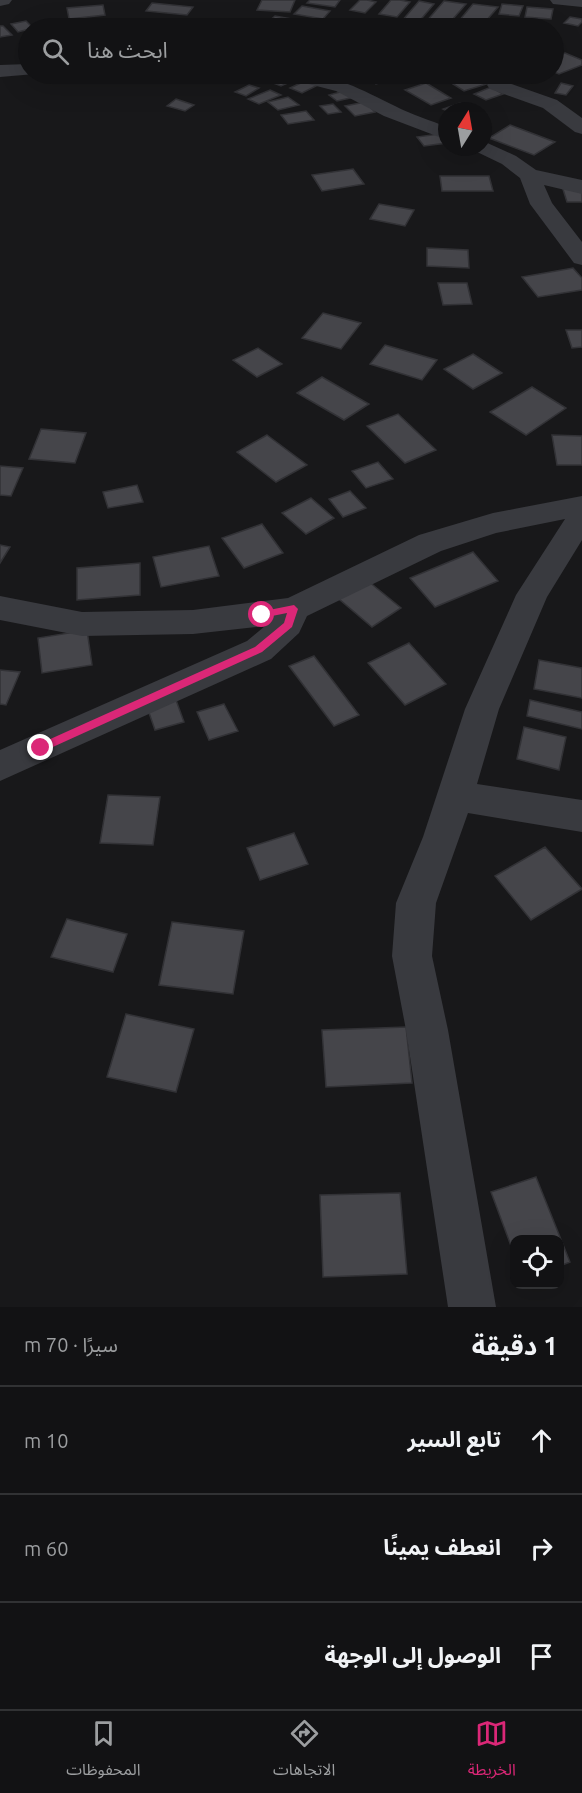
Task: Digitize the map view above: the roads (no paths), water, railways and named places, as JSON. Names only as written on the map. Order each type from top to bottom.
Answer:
[{"type":"street","points":[[559,0],[582,2]]},
{"type":"street","points":[[0,70],[18,70]]},
{"type":"street","points":[[331,84],[343,87],[391,112],[438,130]]},
{"type":"street","points":[[497,85],[550,104],[582,128]]},
{"type":"street","points":[[492,152],[509,160],[530,175],[582,187]]},
{"type":"street","points":[[530,175],[541,204],[582,258]]},
{"type":"street","points":[[0,608],[82,624],[193,622],[246,617],[294,609],[430,543],[493,523],[582,506]]},
{"type":"street","points":[[472,1307],[427,1030],[412,956],[416,903],[442,837],[482,709],[532,595],[582,516]]},
{"type":"street","points":[[0,766],[259,650],[288,624],[294,609]]},
{"type":"street","points":[[454,796],[582,816]]}]
